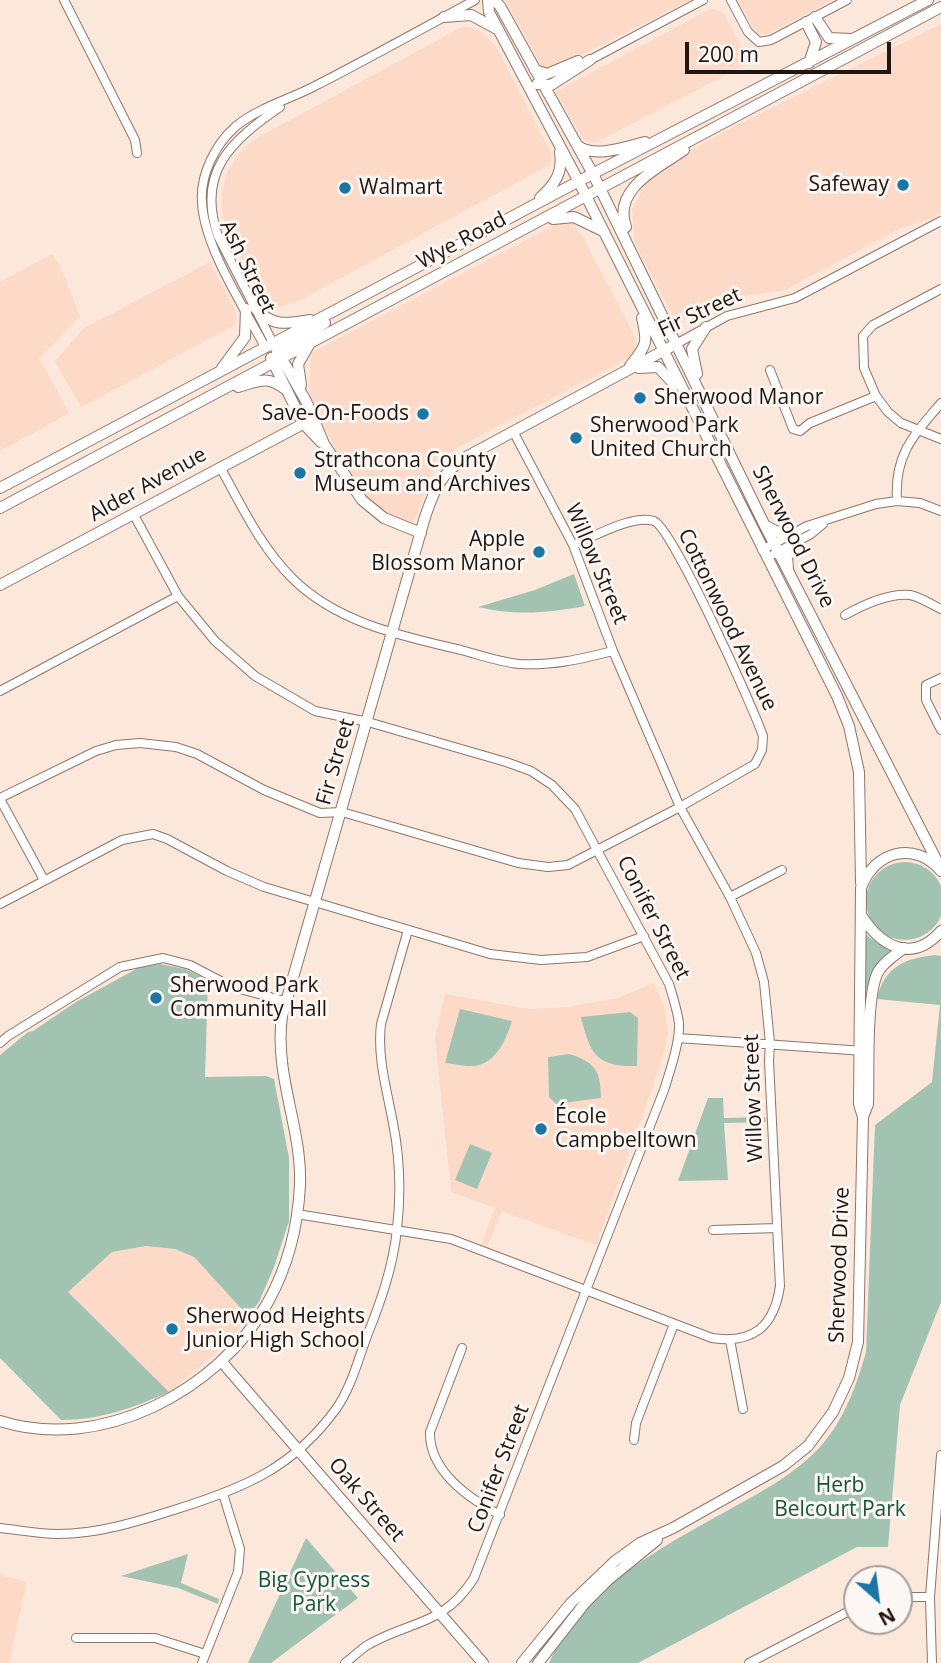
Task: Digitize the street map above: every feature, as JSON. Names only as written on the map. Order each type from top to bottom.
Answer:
[{"type":"main road","name":"Sherwood Drive","points":[[488,0],[489,12],[579,181],[837,696],[849,726],[860,786],[864,1051],[868,1104],[863,1117],[858,1342],[855,1361],[843,1394],[820,1431],[798,1455],[756,1483],[667,1532],[640,1543],[598,1577],[552,1624],[522,1663]]},
{"type":"main road","name":"Sherwood Drive","points":[[494,0],[500,6],[601,188],[764,524],[941,870]]},
{"type":"main road","name":"Wye Road","points":[[0,508],[216,394],[320,318],[928,0]]},
{"type":"main road","name":"Wye Road","points":[[0,488],[217,374],[311,342],[941,7]]},
{"type":"main road","points":[[444,17],[471,15],[499,30]]},
{"type":"main road","points":[[811,19],[829,38],[854,39]]},
{"type":"main road","points":[[809,63],[816,42],[811,19]]},
{"type":"main road","points":[[509,50],[519,55],[537,84],[543,85],[551,85],[590,60]]},
{"type":"main road","points":[[535,70],[547,74],[578,61],[590,60]]},
{"type":"main road","points":[[646,283],[622,218],[626,198],[642,180],[728,120]]},
{"type":"main road","points":[[577,145],[586,150],[605,150],[659,139]]},
{"type":"main road","points":[[528,208],[547,191],[560,173],[559,145]]},
{"type":"main road","points":[[543,220],[574,217],[604,231]]},
{"type":"main road","points":[[275,353],[363,301],[368,292]]},
{"type":"main road","points":[[626,370],[643,351],[647,340],[636,297]]},
{"type":"main road","points":[[217,374],[245,337],[250,309],[265,319],[279,323],[320,318]]},
{"type":"main road","points":[[706,327],[695,341],[692,351],[710,413]]},
{"type":"main road","points":[[306,401],[298,375],[298,363],[311,342]]},
{"type":"main road","name":"Fir Street","points":[[0,1421],[14,1426],[52,1429],[103,1424],[165,1402],[221,1362],[246,1334],[267,1304],[284,1265],[297,1214],[300,1167],[283,1082],[279,1046],[285,1001],[437,483],[466,457],[676,344]]},
{"type":"main road","name":"Ash Street","points":[[275,353],[287,391],[350,484],[373,510],[384,518],[421,533]]},
{"type":"main road","name":"Ash Street","points":[[275,353],[306,401],[308,420]]},
{"type":"main road","points":[[626,370],[658,367],[688,403]]},
{"type":"main road","points":[[216,394],[266,380],[275,381],[287,391]]},
{"type":"main road","name":"Alder Avenue","points":[[0,585],[308,420]]},
{"type":"main road","points":[[764,524],[796,538],[787,557],[788,571]]},
{"type":"main road","points":[[861,888],[873,867],[899,853],[924,856],[941,870]]},
{"type":"main road","points":[[861,915],[871,931],[881,940],[904,948],[941,942]]},
{"type":"main road","points":[[929,943],[941,931]]},
{"type":"main road","name":"Sherwood Drive","points":[[864,1051],[875,981],[886,962],[904,948]]},
{"type":"main road","name":"Oak Street","points":[[221,1362],[483,1663]]},
{"type":"main road","name":"Sherwood Drive","points":[[542,1660],[586,1603],[608,1580],[667,1532]]},
{"type":"street","points":[[64,0],[135,140],[137,153]]},
{"type":"street","name":"Ash Street","points":[[275,353],[213,249],[206,232],[201,199],[203,184],[217,148],[235,127],[252,116],[300,94],[475,0]]},
{"type":"street","points":[[590,60],[703,0]]},
{"type":"street","points":[[731,0],[748,32],[759,42],[771,40],[846,0]]},
{"type":"street","name":"Fir Street","points":[[676,344],[737,312],[802,295],[941,221]]},
{"type":"street","points":[[941,289],[873,325],[863,336],[864,368],[876,397],[901,423],[941,439]]},
{"type":"street","points":[[770,370],[793,429],[800,430],[810,423],[876,397]]},
{"type":"street","points":[[897,501],[896,481],[904,449],[941,402]]},
{"type":"street","name":"Willow Street","points":[[513,431],[573,545],[613,651],[680,807],[730,897],[756,953],[764,982],[770,1043],[780,1286],[775,1313],[764,1325],[752,1333],[730,1340]]},
{"type":"street","points":[[220,467],[261,541],[294,580],[313,597],[334,609],[391,633],[517,664],[561,663],[613,651]]},
{"type":"street","points":[[764,554],[796,538],[807,526],[859,509],[897,501],[920,503],[941,511]]},
{"type":"street","name":"Conifer Street","points":[[134,515],[178,596],[215,641],[255,676],[315,711],[368,722],[531,771],[565,797],[575,809],[598,850],[669,984],[679,1025],[664,1090],[474,1578],[464,1594],[440,1614],[367,1646],[345,1663]]},
{"type":"street","name":"Cottonwood Avenue","points":[[0,798],[96,751],[116,745],[140,743],[176,747],[197,754],[264,790],[320,813],[342,813],[533,866],[568,864],[680,807],[755,764],[762,750],[763,736],[687,570],[666,531],[656,521],[638,518],[573,545]]},
{"type":"street","points":[[845,615],[882,599],[910,595],[941,609]]},
{"type":"street","points":[[0,691],[178,596]]},
{"type":"street","points":[[941,678],[926,685],[926,700],[941,730]]},
{"type":"street","points":[[0,798],[44,880]]},
{"type":"street","points":[[0,904],[122,840],[153,834],[264,887],[490,954],[525,960],[587,957],[644,936]]},
{"type":"street","points":[[730,897],[782,870]]},
{"type":"street","points":[[0,1528],[58,1534],[89,1531],[128,1524],[223,1494],[272,1471],[298,1450],[336,1409],[348,1388],[387,1283],[397,1230],[400,1179],[379,1039],[408,930]]},
{"type":"street","points":[[0,1044],[8,1036],[120,967],[163,958],[190,965],[232,987],[285,1001]]},
{"type":"street","points":[[678,1038],[864,1051]]},
{"type":"street","points":[[297,1214],[451,1240],[712,1338],[730,1340],[743,1409]]},
{"type":"street","points":[[713,1230],[778,1228]]},
{"type":"street","points":[[634,1440],[636,1423],[674,1324]]},
{"type":"street","points":[[462,1348],[430,1432],[430,1444],[451,1480],[471,1499],[500,1515]]},
{"type":"street","points":[[932,1663],[930,1597],[941,1455]]},
{"type":"street","points":[[76,1638],[155,1639],[203,1659],[238,1572],[240,1549],[223,1494]]},
{"type":"street","points":[[913,1597],[930,1597]]},
{"type":"street","points":[[749,1663],[843,1614]]},
{"type":"shaded area","points":[[505,0],[690,0],[548,72],[544,70]]},
{"type":"shaded area","points":[[738,0],[832,0],[766,35],[756,33]]},
{"type":"shaded area","points":[[712,8],[724,14],[750,62],[595,143],[584,140],[557,91]]},
{"type":"shaded area","points":[[941,24],[941,213],[901,228],[785,290],[722,300],[677,324],[635,244],[632,209],[649,179],[680,156],[733,127]]},
{"type":"shaded area","points":[[464,26],[480,31],[495,45],[552,155],[549,165],[298,301],[273,309],[267,306],[226,229],[222,211],[222,193],[227,173],[238,154],[255,139]]},
{"type":"shaded area","points":[[572,223],[582,236],[635,337],[635,349],[629,358],[460,446],[431,473],[415,520],[408,523],[391,517],[374,506],[351,479],[309,399],[311,353],[556,224]]},
{"type":"shaded area","points":[[52,254],[59,264],[80,316],[39,358],[69,413],[0,451],[0,282]]},
{"type":"shaded area","points":[[210,262],[237,314],[235,325],[81,407],[55,361],[84,328]]},
{"type":"shaded area","name":"École Campbelltown","points":[[654,983],[664,1006],[668,1032],[662,1061],[596,1245],[502,1211],[485,1250],[480,1248],[495,1208],[451,1192],[435,1038],[445,994],[528,1009],[568,1007],[618,998]]},
{"type":"shaded area","name":"Sherwood Heights Junior High School","points":[[146,1246],[174,1249],[194,1257],[248,1316],[229,1342],[169,1392],[68,1292],[111,1252]]},
{"type":"shaded area","points":[[0,1575],[27,1582],[9,1663],[0,1663]]},
{"type":"green space","points":[[574,574],[585,606],[532,612],[505,612],[478,607],[535,590]]},
{"type":"green space","points":[[897,862],[913,862],[927,868],[938,879],[944,893],[944,909],[938,923],[927,934],[913,940],[897,940],[883,934],[872,923],[866,909],[866,893],[872,879],[883,868]]},
{"type":"green space","points":[[866,935],[890,951],[872,974],[868,990],[864,989]]},
{"type":"green space","name":"Herb Belcourt Park","points":[[935,955],[941,956],[941,1302],[900,1405],[888,1547],[857,1547],[638,1663],[549,1663],[564,1636],[604,1590],[653,1554],[790,1473],[820,1447],[842,1414],[866,1352],[875,1125],[932,1082],[940,1005],[877,999],[885,979],[897,966]]},
{"type":"green space","points":[[160,964],[185,969],[208,980],[205,1077],[266,1076],[274,1079],[289,1158],[289,1221],[259,1302],[248,1316],[194,1257],[175,1249],[146,1246],[112,1252],[68,1292],[169,1392],[116,1412],[61,1420],[0,1358],[0,1055],[28,1032],[76,1002],[138,968]]},
{"type":"green space","points":[[460,1009],[512,1021],[501,1047],[491,1058],[479,1065],[445,1063]]},
{"type":"green space","points":[[630,1012],[638,1018],[637,1066],[604,1061],[592,1049],[581,1017]]},
{"type":"green space","points":[[569,1054],[585,1060],[595,1069],[600,1081],[601,1098],[556,1104],[549,1097],[548,1057]]},
{"type":"green space","points":[[708,1098],[723,1098],[724,1118],[765,1117],[766,1122],[724,1123],[728,1180],[678,1181]]},
{"type":"green space","points":[[470,1144],[492,1153],[477,1189],[455,1180]]},
{"type":"green space","name":"Big Cypress Park","points":[[306,1538],[358,1598],[271,1663],[248,1663]]},
{"type":"green space","points":[[188,1554],[181,1583],[219,1599],[218,1604],[178,1588],[121,1576]]},
{"type":"place","name":"Safeway","points":[[903,185]]},
{"type":"place","name":"Walmart","points":[[345,188]]},
{"type":"place","name":"Sherwood Manor","points":[[640,398]]},
{"type":"place","name":"Save-On-Foods","points":[[423,414]]},
{"type":"place","name":"Sherwood Park United Church","points":[[576,438]]},
{"type":"place","name":"Strathcona County Museum and Archives","points":[[300,473]]},
{"type":"place","name":"Apple Blossom Manor","points":[[539,552]]},
{"type":"place","name":"Sherwood Park Community Hall","points":[[156,998]]},
{"type":"place","name":"École Campbelltown","points":[[541,1129]]},
{"type":"place","name":"Sherwood Heights Junior High School","points":[[172,1329]]}]
